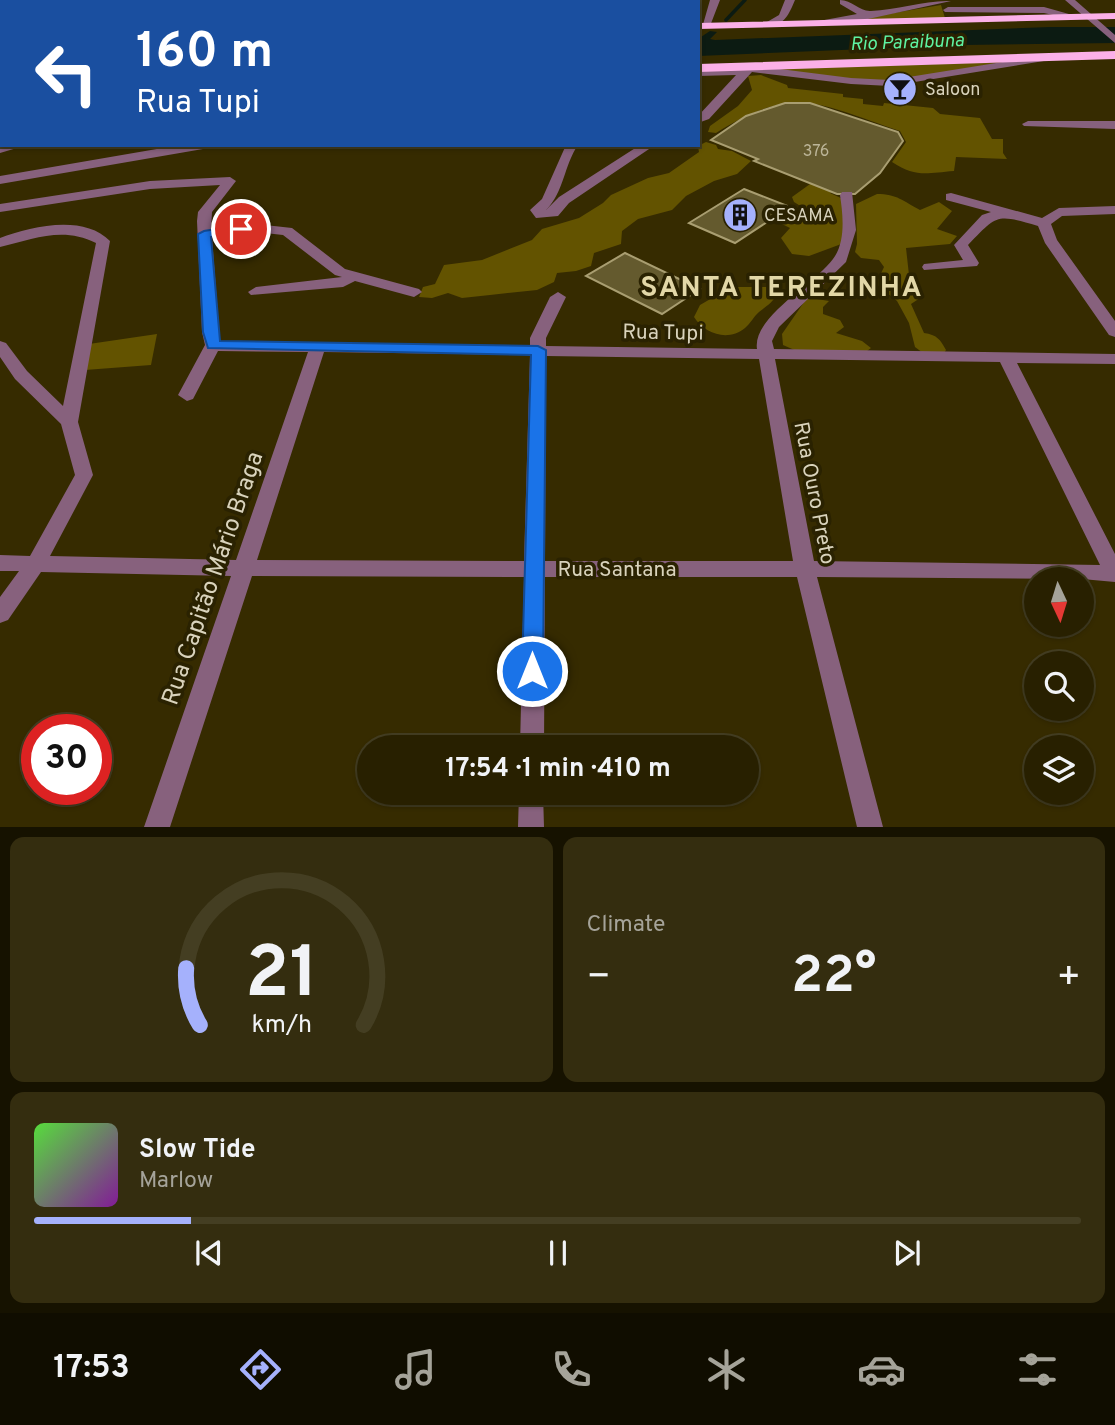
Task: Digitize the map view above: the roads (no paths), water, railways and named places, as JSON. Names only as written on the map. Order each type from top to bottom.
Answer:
[{"type":"highway","points":[[702,26],[808,24],[947,8],[1075,12],[1091,19],[1115,16]]},
{"type":"highway","points":[[700,70],[1115,55]]},
{"type":"street","points":[[702,26],[715,0]]},
{"type":"street","points":[[770,24],[786,14],[790,0]]},
{"type":"street","points":[[1070,0],[1075,12]]},
{"type":"street","points":[[843,2],[868,16]]},
{"type":"street","points":[[786,14],[808,24],[947,8],[1044,10]]},
{"type":"street","points":[[992,11],[1030,8],[1075,12]]},
{"type":"street","points":[[1030,8],[1075,12]]},
{"type":"street","points":[[1091,19],[1115,40]]},
{"type":"street","points":[[700,119],[705,117],[732,85],[740,68],[890,83],[1059,56]]},
{"type":"street","points":[[700,86],[716,78],[718,70]]},
{"type":"street","points":[[700,104],[732,85]]},
{"type":"street","points":[[1028,124],[1115,125]]},
{"type":"street","points":[[0,180],[191,147]]},
{"type":"street","points":[[571,147],[563,159],[546,205],[537,210],[541,215],[553,213],[564,200],[646,147]]},
{"type":"street","points":[[0,208],[150,185],[227,180],[230,183],[205,212],[204,234],[213,344],[187,395]]},
{"type":"street","name":"Rua Ouro Preto","points":[[847,195],[850,232],[848,246],[839,262],[772,325],[764,341],[805,569],[870,827]]},
{"type":"street","points":[[951,197],[1044,223]]},
{"type":"street","points":[[1044,223],[1059,212],[1115,210]]},
{"type":"street","points":[[929,267],[972,263],[961,245],[991,214],[1004,212]]},
{"type":"street","points":[[1044,223],[1050,240],[1115,332]]},
{"type":"street","points":[[204,234],[256,229],[287,231],[340,272],[414,292]]},
{"type":"street","points":[[0,243],[32,234],[61,230],[93,234],[103,241],[69,422],[84,474],[36,563],[0,614]]},
{"type":"street","points":[[257,292],[343,283],[351,277]]},
{"type":"street","points":[[532,735],[538,338],[558,297]]},
{"type":"street","name":"Rua Tupi","points":[[213,344],[1115,359]]},
{"type":"street","points":[[0,346],[21,374],[69,422]]},
{"type":"street","name":"Rua Capitão Mário Braga","points":[[157,827],[318,347]]},
{"type":"street","points":[[1007,359],[1115,574]]},
{"type":"street","name":"Rua Santana","points":[[0,563],[244,568],[805,569],[1115,574]]},
{"type":"street","points":[[531,805],[531,827]]},
{"type":"water","name":"Rio Paraibuna","points":[[1050,27],[1115,27],[1115,43],[963,45],[700,56],[700,38],[710,31],[717,32],[710,39]]},
{"type":"waterway","points":[[726,20],[745,0]]},
{"type":"place","name":"Saloon","points":[[900,89]]},
{"type":"place","name":"CESAMA","points":[[740,215]]},
{"type":"district","name":"SANTA TEREZINHA","points":[[782,286]]}]
